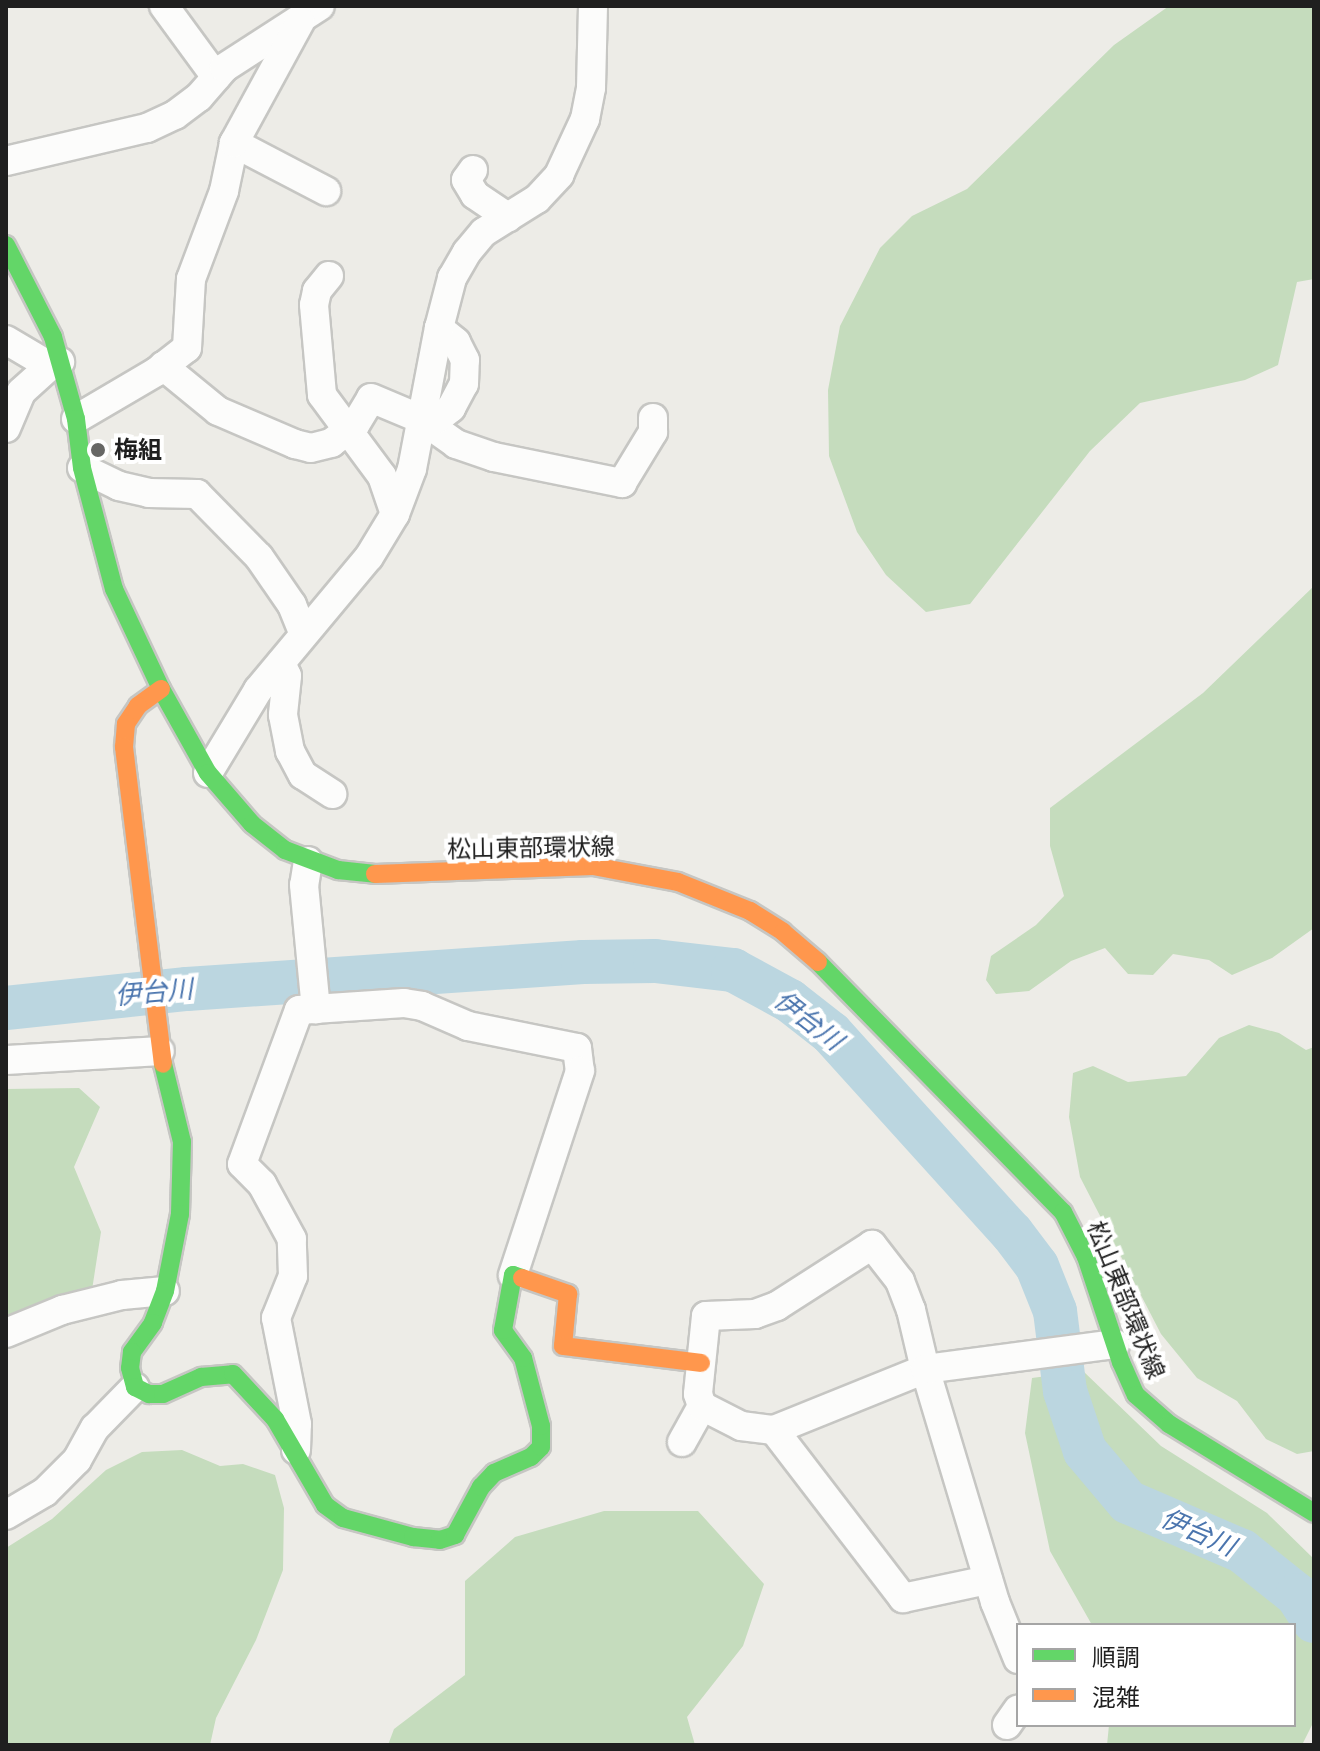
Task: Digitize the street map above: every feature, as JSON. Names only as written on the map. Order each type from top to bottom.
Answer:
[{"type":"main road","name":"松山東部環状線","points":[[6,245],[33,292],[76,419],[82,468],[114,589],[161,689],[208,773],[252,824],[285,850],[308,861],[375,874],[593,866],[678,882],[750,911],[783,932],[841,982],[1063,1212],[1086,1257],[1136,1395],[1169,1424],[1314,1513]]},
{"type":"main road","points":[[161,689],[138,706],[126,724],[124,747],[160,1051],[182,1142],[180,1214],[165,1291],[153,1323],[132,1352],[130,1368],[135,1387],[149,1394],[163,1394],[201,1377],[233,1374],[247,1385],[275,1419],[325,1505],[343,1518],[413,1537],[440,1540],[455,1535],[481,1487],[494,1473],[531,1457],[541,1447],[541,1426],[523,1358],[503,1330],[513,1275],[568,1294],[563,1346],[701,1363]]},
{"type":"street","points":[[164,6],[216,77]]},
{"type":"street","points":[[208,773],[258,690],[369,557],[395,514],[412,469],[439,328],[452,278],[467,252],[484,232],[537,199],[559,175],[573,150],[585,119],[591,88],[593,6]]},
{"type":"street","points":[[6,161],[147,128],[175,115],[253,47],[310,14]]},
{"type":"street","points":[[76,419],[187,348],[191,279],[224,191],[234,143],[310,14]]},
{"type":"street","points":[[234,143],[326,191]]},
{"type":"street","points":[[473,170],[466,180],[475,195],[508,217]]},
{"type":"street","points":[[329,276],[317,291],[314,305],[322,395],[382,476],[395,514]]},
{"type":"street","points":[[6,340],[55,364],[21,392],[6,428]]},
{"type":"street","points":[[163,366],[218,411],[295,444],[311,448],[331,443],[347,431],[371,398],[421,419],[456,444],[494,457],[622,483],[653,432],[653,418]]},
{"type":"street","points":[[82,468],[119,486],[149,493],[197,494],[259,557],[292,605],[304,634]]},
{"type":"street","points":[[281,663],[287,676],[283,715],[290,751],[303,775],[332,794]]},
{"type":"street","points":[[308,861],[304,885],[316,1005]]},
{"type":"street","points":[[296,1458],[297,1424],[276,1318],[293,1276],[292,1239],[262,1184],[242,1164],[299,1010],[316,1005],[404,1003],[422,1006],[468,1026],[577,1048],[580,1071],[513,1275]]},
{"type":"street","points":[[6,1060],[160,1051]]},
{"type":"street","points":[[1016,1654],[988,1580],[925,1369],[900,1281],[872,1245],[777,1306],[755,1314],[706,1316],[698,1394],[702,1406],[741,1426],[774,1430],[925,1369],[1115,1344]]},
{"type":"street","points":[[6,1333],[62,1310],[122,1295],[165,1291]]},
{"type":"street","points":[[6,1515],[45,1492],[77,1460],[95,1428],[135,1387]]},
{"type":"street","points":[[682,1442],[702,1406]]},
{"type":"street","points":[[774,1430],[903,1598],[988,1580]]},
{"type":"green space","points":[[1169,6],[1314,6],[1314,279],[1297,282],[1278,365],[1245,380],[1140,403],[1090,451],[970,604],[926,612],[886,575],[857,532],[829,456],[828,390],[840,326],[880,248],[912,216],[967,189],[1114,45]]},
{"type":"green space","points":[[1314,586],[1314,928],[1272,958],[1232,975],[1209,960],[1173,954],[1153,975],[1128,974],[1105,948],[1071,961],[1029,991],[996,994],[986,980],[991,956],[1036,925],[1064,896],[1050,846],[1050,808],[1203,693]]},
{"type":"green space","points":[[1249,1025],[1279,1033],[1306,1050],[1314,1047],[1314,1451],[1297,1454],[1266,1439],[1237,1401],[1197,1378],[1161,1334],[1080,1177],[1069,1117],[1073,1073],[1093,1066],[1128,1082],[1186,1076],[1219,1038]]},
{"type":"green space","points":[[79,1088],[100,1107],[74,1167],[101,1232],[92,1290],[6,1318],[6,1089]]},
{"type":"green space","points":[[1083,1371],[1161,1446],[1267,1513],[1314,1559],[1314,1721],[1302,1745],[1107,1745],[1109,1727],[1296,1727],[1296,1623],[1091,1623],[1050,1551],[1025,1433],[1032,1378]]},
{"type":"green space","points":[[182,1450],[220,1466],[243,1464],[275,1475],[284,1508],[283,1570],[256,1640],[216,1718],[210,1745],[6,1745],[6,1548],[52,1519],[106,1470],[142,1452]]},
{"type":"green space","points":[[604,1511],[698,1511],[764,1584],[743,1646],[687,1717],[695,1745],[388,1745],[394,1729],[465,1675],[465,1581],[515,1537]]},
{"type":"waterway","name":"伊台川","points":[[6,1008],[187,989],[583,962],[655,961],[733,970],[790,1001],[831,1033],[1012,1233],[1037,1266],[1055,1311],[1065,1391],[1085,1451],[1128,1502],[1242,1551],[1297,1595],[1314,1621]]},
{"type":"traffic: fast","points":[[6,245],[53,337],[76,419],[82,468],[114,589],[161,689],[208,773],[252,824],[285,850],[338,870],[375,874]]},
{"type":"traffic: fast","points":[[818,962],[1063,1212],[1086,1257],[1121,1362],[1136,1395],[1169,1424],[1314,1513]]},
{"type":"traffic: fast","points":[[163,1064],[182,1142],[180,1214],[165,1291],[153,1323],[132,1352],[130,1368],[135,1387],[149,1394],[163,1394],[201,1377],[233,1374],[275,1419],[325,1505],[343,1518],[413,1537],[440,1540],[455,1535],[481,1487],[494,1473],[531,1457],[541,1447],[541,1426],[523,1358],[503,1330],[513,1275],[522,1278]]},
{"type":"traffic: slow","points":[[161,689],[138,706],[126,724],[124,747],[163,1064]]},
{"type":"traffic: slow","points":[[375,874],[593,866],[678,882],[750,911],[783,932],[818,962]]},
{"type":"traffic: slow","points":[[522,1278],[568,1294],[563,1346],[701,1363]]},
{"type":"place","name":"梅組","points":[[98,450]]}]
